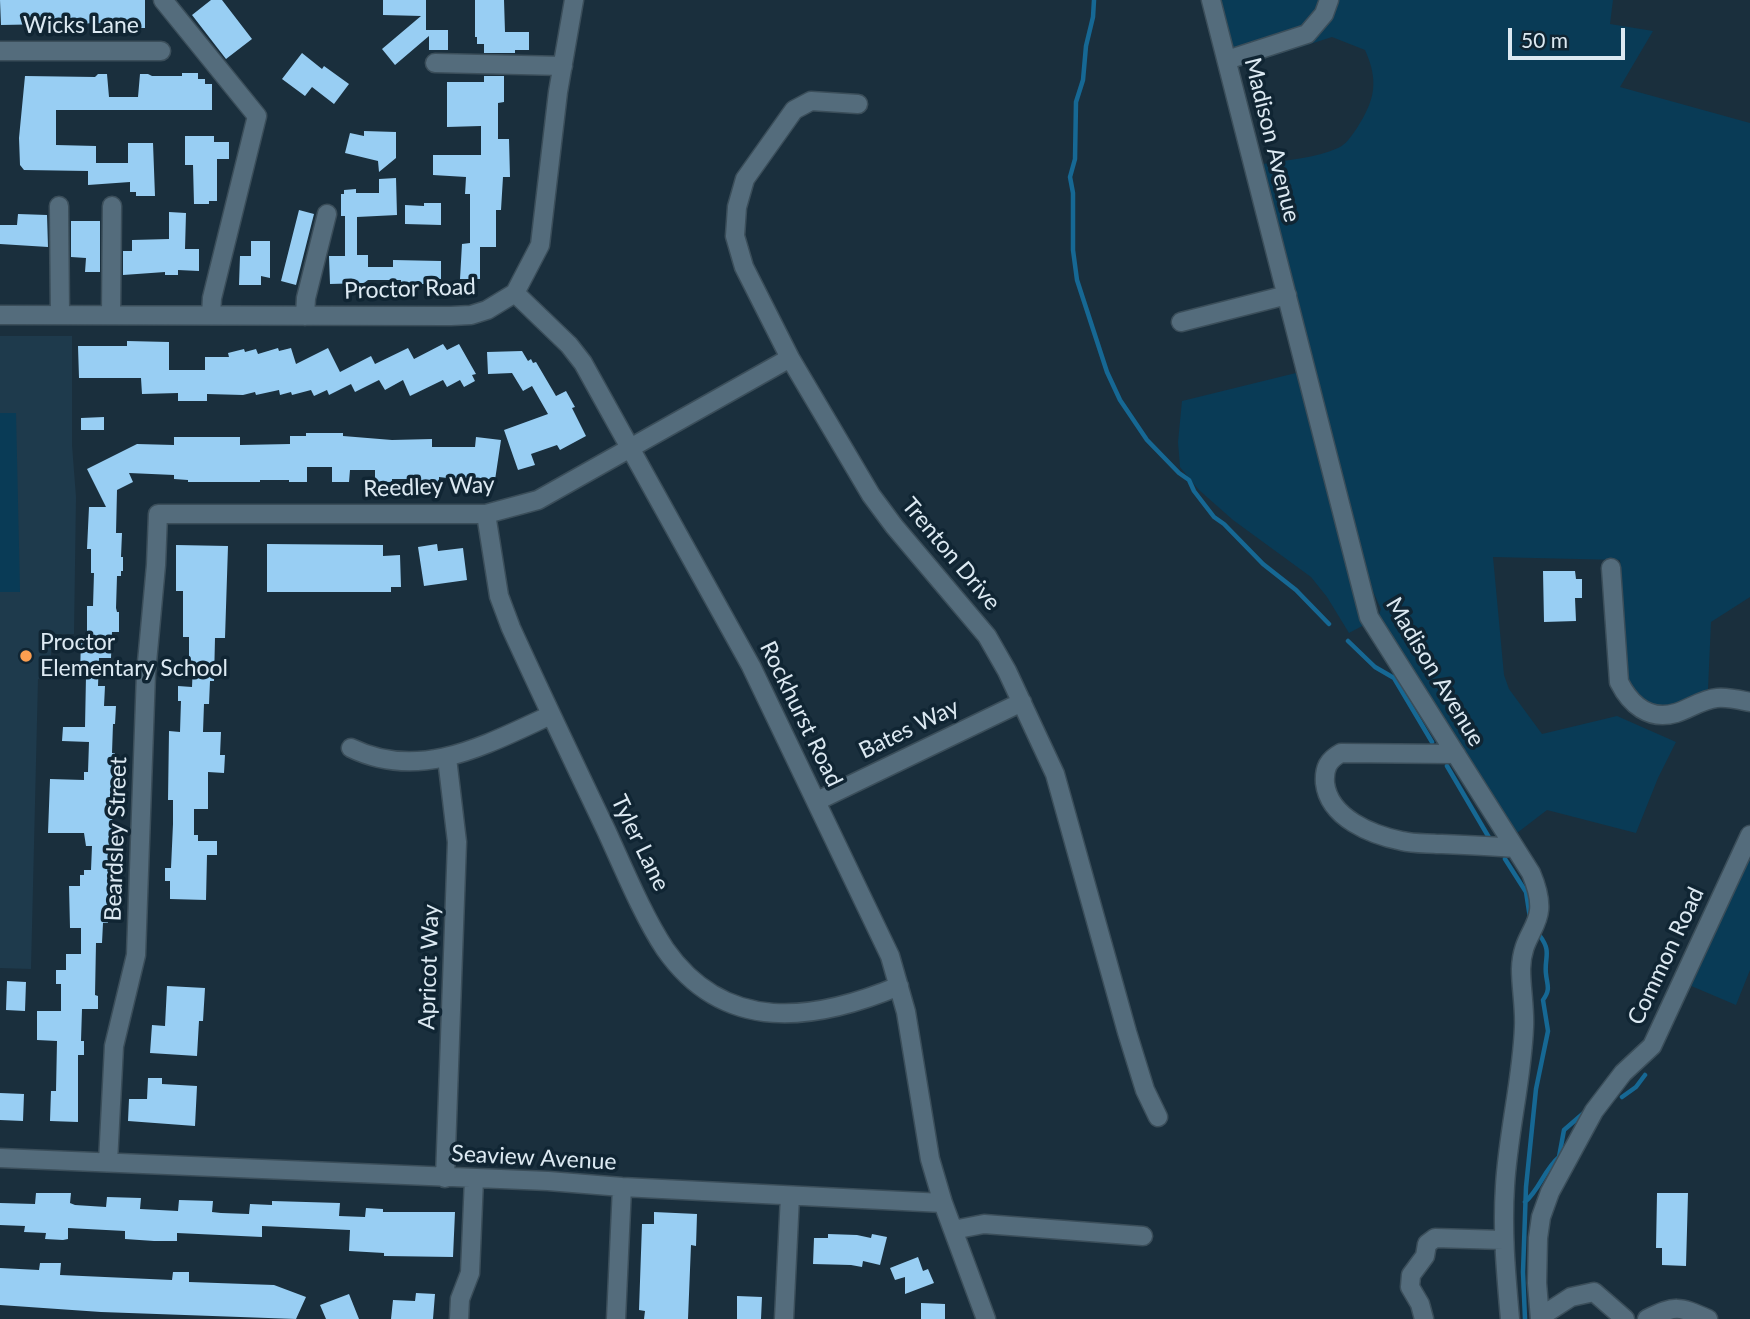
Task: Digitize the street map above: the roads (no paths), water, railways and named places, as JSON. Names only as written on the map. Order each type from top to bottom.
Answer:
[{"type":"street","points":[[163,0],[257,116],[212,298],[211,315]]},
{"type":"street","points":[[515,293],[540,245],[574,0]]},
{"type":"street","name":"Madison Avenue","points":[[1211,0],[1369,617],[1531,873],[1538,890],[1541,907],[1536,927],[1527,941],[1521,968],[1524,1030],[1505,1184],[1503,1240],[1510,1319]]},
{"type":"street","points":[[1227,60],[1307,34],[1324,14],[1329,0]]},
{"type":"street","name":"Wicks Lane","points":[[0,51],[161,51]]},
{"type":"street","points":[[435,63],[563,66]]},
{"type":"street","name":"Trenton Drive","points":[[858,104],[811,101],[794,110],[745,179],[737,207],[735,236],[744,267],[790,358],[871,495],[987,636],[1007,671],[1055,774],[1130,1044],[1157,1117]]},
{"type":"street","points":[[59,206],[60,315]]},
{"type":"street","points":[[111,315],[112,206]]},
{"type":"street","points":[[306,316],[306,298],[327,214]]},
{"type":"street","name":"Proctor Road","points":[[0,315],[471,315],[488,310],[515,293]]},
{"type":"street","name":"Rockhurst Road","points":[[515,293],[577,354],[733,632],[890,956],[911,1036],[930,1159],[943,1203]]},
{"type":"street","points":[[1181,322],[1287,295]]},
{"type":"street","name":"Reedley Way","points":[[158,514],[486,514],[538,500],[790,358]]},
{"type":"street","name":"Beardsley Street","points":[[108,1162],[114,1046],[136,956],[146,673],[158,514]]},
{"type":"street","name":"Tyler Lane","points":[[486,514],[499,597],[511,628],[634,890],[664,947],[681,969],[724,1001],[751,1010],[781,1015],[810,1013],[899,986]]},
{"type":"street","points":[[1611,568],[1619,682],[1627,699],[1640,709],[1654,714],[1673,714],[1716,698],[1750,702]]},
{"type":"street","name":"Bates Way","points":[[817,801],[1021,702]]},
{"type":"street","points":[[351,748],[370,757],[398,761],[447,758],[471,751],[551,715]]},
{"type":"street","points":[[1456,754],[1341,753],[1332,757],[1325,770],[1328,797],[1346,818],[1384,836],[1404,842],[1515,848]]},
{"type":"street","name":"Apricot Way","points":[[445,1178],[457,842],[447,758]]},
{"type":"street","name":"Common Road","points":[[1540,1318],[1537,1283],[1538,1238],[1541,1217],[1550,1192],[1594,1111],[1623,1073],[1652,1046],[1750,835]]},
{"type":"street","name":"Seaview Avenue","points":[[0,1158],[548,1181],[943,1203]]},
{"type":"street","points":[[459,1319],[460,1299],[470,1273],[474,1179]]},
{"type":"street","points":[[616,1319],[622,1187]]},
{"type":"street","points":[[784,1319],[790,1196]]},
{"type":"street","points":[[943,1203],[986,1319]]},
{"type":"street","points":[[953,1230],[984,1224],[1143,1236]]},
{"type":"street","points":[[1424,1319],[1420,1304],[1410,1287],[1411,1275],[1425,1256],[1427,1244],[1436,1238],[1503,1240]]},
{"type":"street","points":[[1540,1318],[1571,1297],[1594,1292],[1625,1319]]},
{"type":"street","points":[[1647,1319],[1665,1309],[1676,1307],[1708,1319]]},
{"type":"waterway","points":[[1094,0],[1083,80],[1076,102],[1075,159],[1070,177],[1077,280],[1107,372],[1120,400],[1147,440],[1189,480],[1214,517],[1263,564],[1296,590],[1329,624]]},
{"type":"waterway","points":[[1348,641],[1375,667],[1394,678],[1432,742]]},
{"type":"waterway","points":[[1447,766],[1491,841]]},
{"type":"waterway","points":[[1505,859],[1526,892],[1530,918]]},
{"type":"waterway","points":[[1525,1319],[1523,1272],[1526,1187],[1536,1089],[1548,1031],[1543,1000],[1548,990],[1547,951],[1540,936]]},
{"type":"waterway","points":[[1622,1097],[1636,1087],[1645,1075]]},
{"type":"waterway","points":[[1525,1202],[1559,1157],[1564,1130],[1586,1111]]},
{"type":"place","name":"Proctor Elementary School","points":[[26,656]]}]
